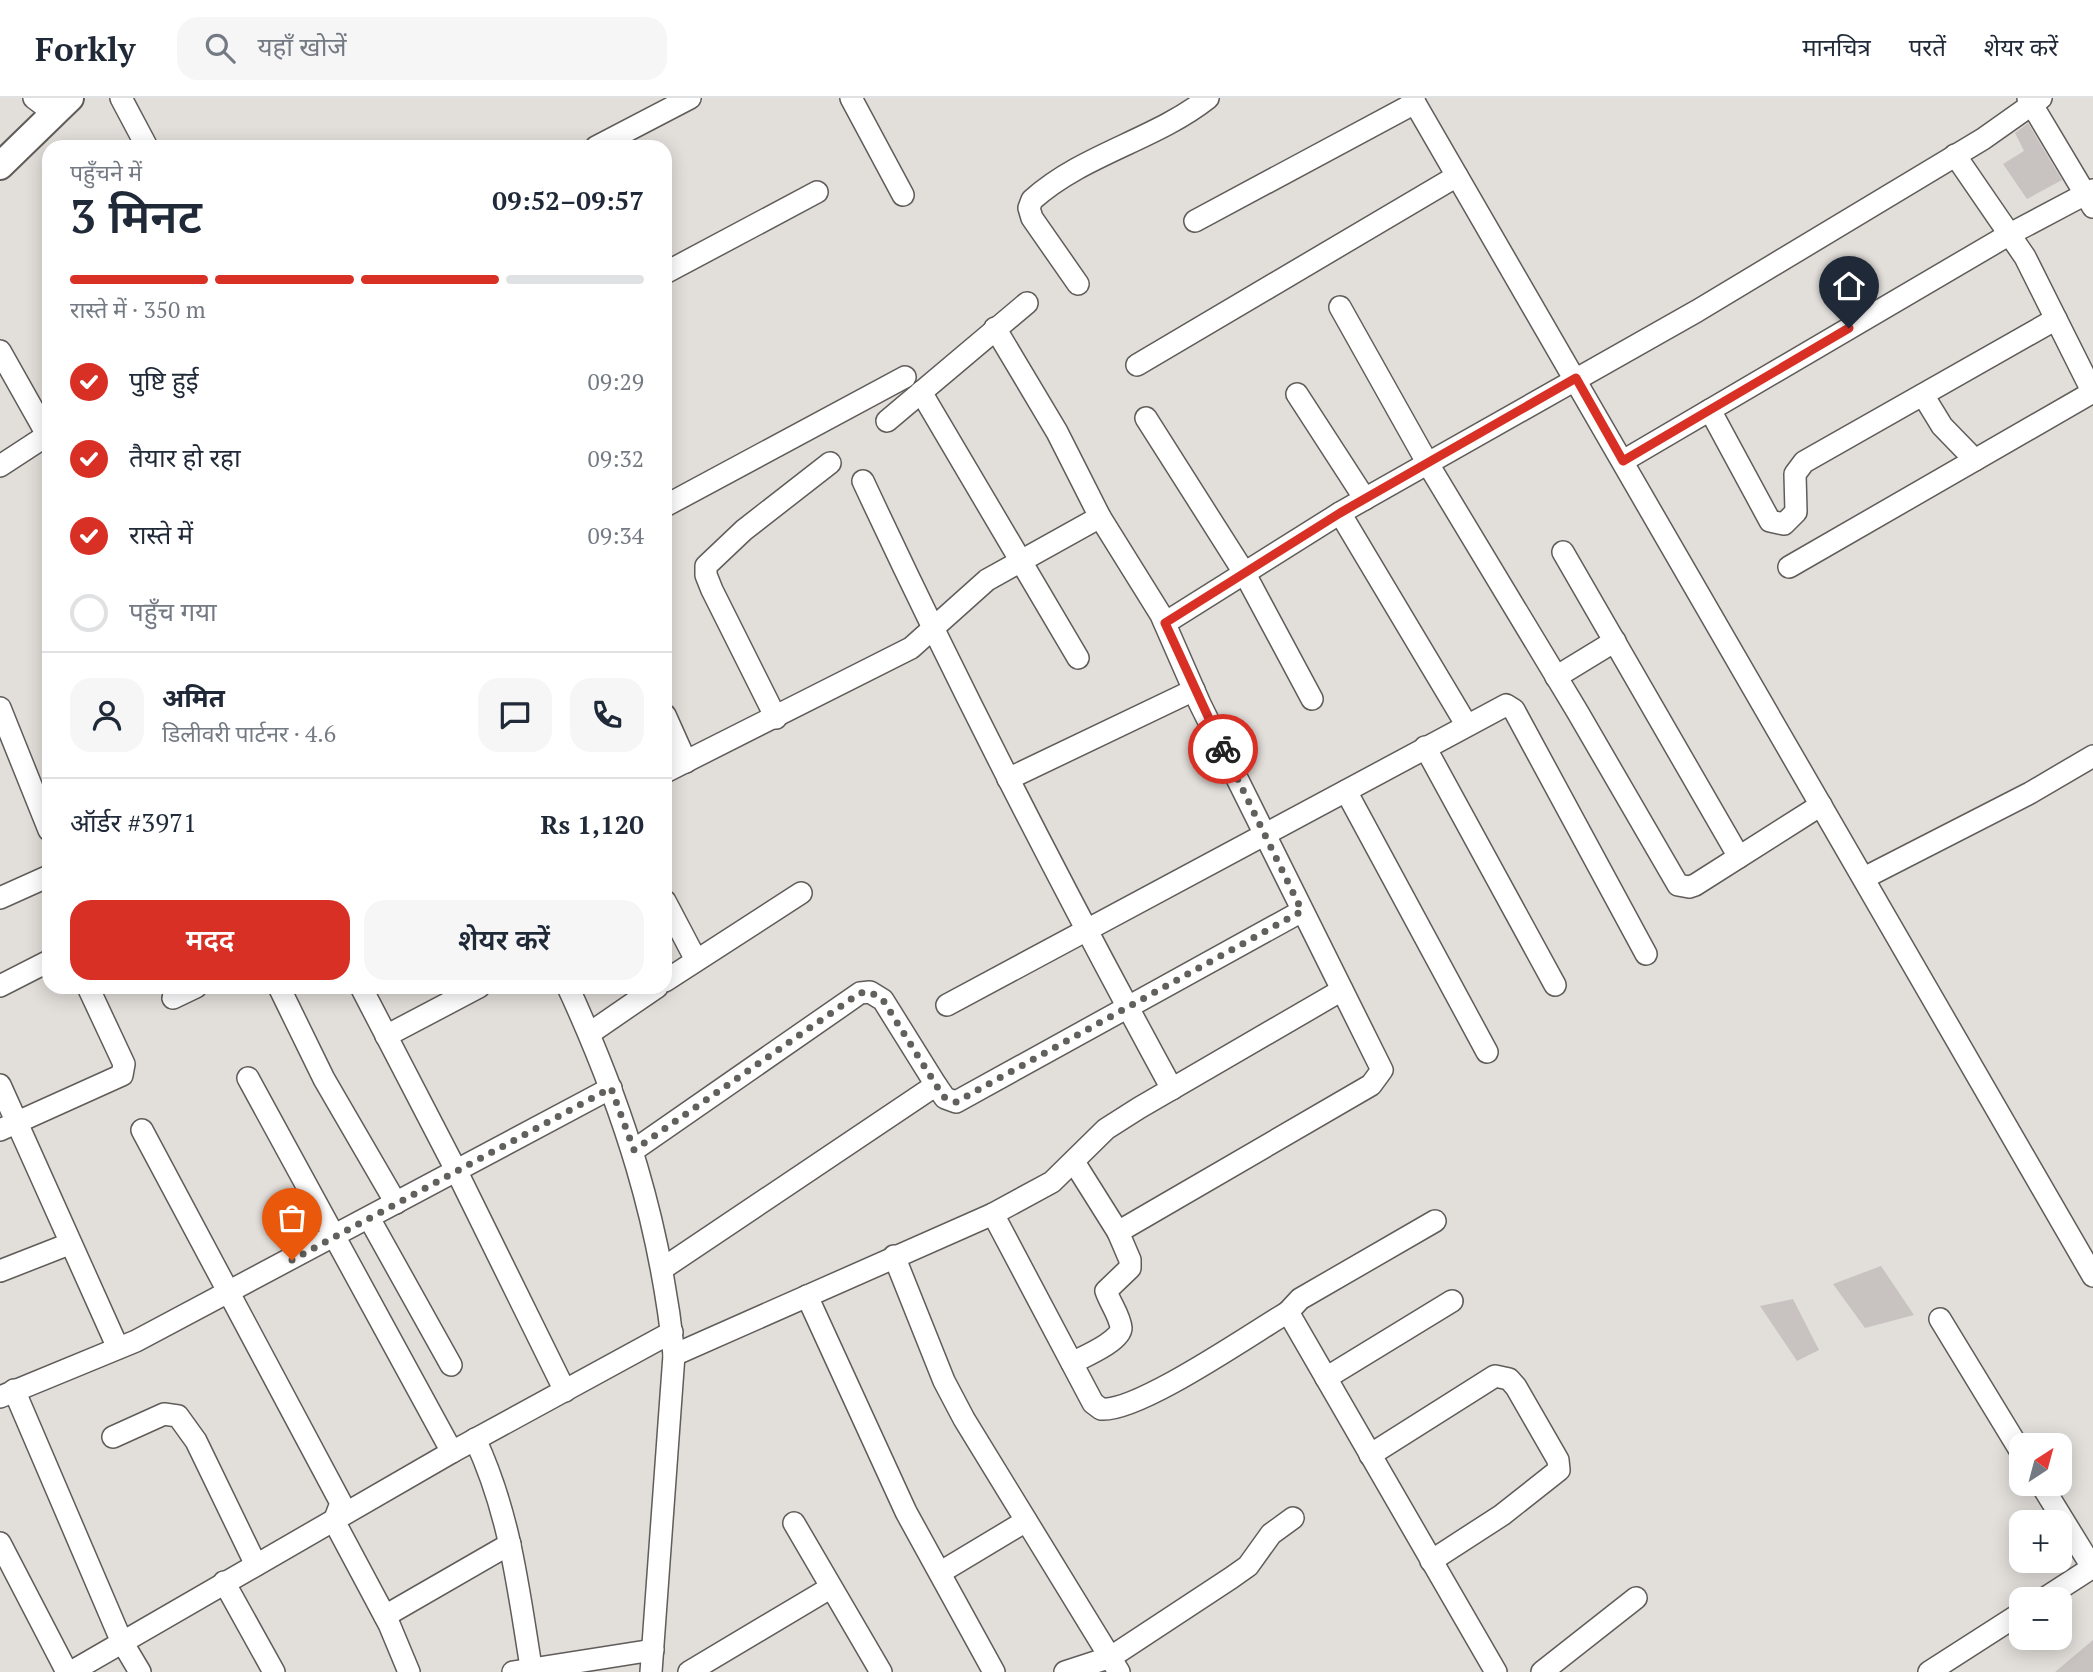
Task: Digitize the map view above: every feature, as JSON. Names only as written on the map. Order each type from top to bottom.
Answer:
[{"type":"main road","points":[[0,166],[53,103]]},
{"type":"street","points":[[121,98],[143,140]]},
{"type":"street","points":[[609,140],[690,98]]},
{"type":"street","points":[[851,98],[903,195]]},
{"type":"street","points":[[1078,284],[1032,218],[1029,208],[1032,200],[1080,167],[1180,118],[1208,98]]},
{"type":"street","points":[[1195,221],[1413,100],[2093,1276]]},
{"type":"street","points":[[1165,623],[1340,513],[1697,311],[1955,155],[2033,100],[2090,197],[2010,234],[1623,461]]},
{"type":"street","points":[[1789,567],[2093,393],[2010,234],[1955,155]]},
{"type":"street","points":[[1137,365],[1458,176]]},
{"type":"street","points":[[672,269],[817,192]]},
{"type":"street","points":[[887,421],[1027,303]]},
{"type":"street","points":[[1340,307],[1428,464],[1678,885],[1696,885],[1821,805]]},
{"type":"street","points":[[1710,410],[1770,521],[1778,525],[1792,519],[1796,512],[1795,474],[1804,462],[2056,319]]},
{"type":"street","points":[[995,328],[1057,432],[1100,517],[1165,623],[1194,690],[1382,1070],[1377,1080],[1249,1158],[1118,1232]]},
{"type":"street","points":[[0,351],[42,425]]},
{"type":"street","points":[[672,502],[905,377]]},
{"type":"street","points":[[921,393],[1078,658]]},
{"type":"street","points":[[1297,394],[1365,499]]},
{"type":"street","points":[[1923,395],[1942,426],[1975,460]]},
{"type":"street","points":[[1146,418],[1245,574],[1312,699]]},
{"type":"street","points":[[0,466],[42,440]]},
{"type":"street","points":[[776,718],[712,590],[706,575],[706,566],[744,530],[830,463]]},
{"type":"street","points":[[863,481],[933,631],[1008,779],[1086,931],[1172,1089]]},
{"type":"street","points":[[1340,513],[1465,724]]},
{"type":"street","points":[[672,769],[911,648],[987,580],[1100,517]]},
{"type":"street","points":[[1563,552],[1740,857]]},
{"type":"street","points":[[1556,677],[1615,641]]},
{"type":"street","points":[[1008,779],[1194,690]]},
{"type":"street","points":[[947,1005],[1501,705],[1514,710],[1646,954]]},
{"type":"street","points":[[0,708],[42,809]]},
{"type":"street","points":[[672,731],[686,762]]},
{"type":"street","points":[[1425,747],[1555,985]]},
{"type":"street","points":[[1864,878],[2018,799],[2093,756]]},
{"type":"street","points":[[1346,791],[1487,1052]]},
{"type":"street","points":[[0,898],[42,879]]},
{"type":"street","points":[[672,976],[801,893]]},
{"type":"street","points":[[634,1150],[860,993],[870,992],[883,1000],[945,1098],[956,1102],[1302,911]]},
{"type":"street","points":[[672,914],[696,960]]},
{"type":"street","points":[[0,986],[42,965]]},
{"type":"street","points":[[674,1355],[993,1214],[1052,1182],[1106,1129],[1342,990]]},
{"type":"street","points":[[8,1127],[122,1075],[124,1064],[91,994]]},
{"type":"street","points":[[173,998],[181,994]]},
{"type":"street","points":[[282,994],[324,1079],[396,1203]]},
{"type":"street","points":[[364,994],[457,1172],[565,1391]]},
{"type":"street","points":[[386,1036],[466,994]]},
{"type":"street","points":[[571,994],[590,1033],[634,1150],[662,1269],[674,1355],[651,1672]]},
{"type":"street","points":[[590,1033],[647,994]]},
{"type":"street","points":[[248,1078],[452,1452]]},
{"type":"street","points":[[0,1085],[8,1127],[69,1244],[118,1348]]},
{"type":"street","points":[[662,1269],[936,1085]]},
{"type":"street","points":[[140,1672],[121,1640],[7,1394],[118,1348],[230,1294],[611,1088]]},
{"type":"street","points":[[142,1130],[341,1503],[334,1521],[385,1616],[410,1672]]},
{"type":"street","points":[[1072,1363],[1111,1342],[1119,1334],[1121,1326],[1106,1291],[1126,1275],[1130,1268],[1127,1251],[1118,1232],[1074,1162]]},
{"type":"street","points":[[993,1214],[1093,1403],[1101,1409],[1123,1407],[1287,1312],[1300,1299],[1435,1221]]},
{"type":"street","points":[[369,1218],[451,1366]]},
{"type":"street","points":[[0,1271],[69,1244]]},
{"type":"street","points":[[894,1256],[944,1381],[1026,1521],[1115,1664]]},
{"type":"street","points":[[807,1296],[906,1512],[994,1672]]},
{"type":"street","points":[[1325,1378],[1452,1301]]},
{"type":"street","points":[[1287,1312],[1496,1672]]},
{"type":"street","points":[[1940,1320],[2009,1433]]},
{"type":"street","points":[[0,1543],[69,1672],[475,1439],[671,1332]]},
{"type":"street","points":[[1370,1455],[1495,1376],[1509,1379],[1534,1418],[1558,1460],[1557,1473],[1502,1515],[1432,1561]]},
{"type":"street","points":[[113,1437],[164,1414],[178,1416],[196,1441],[256,1565]]},
{"type":"street","points":[[475,1439],[490,1472],[507,1522],[522,1670],[653,1650]]},
{"type":"street","points":[[2049,1496],[2093,1567],[2062,1587]]},
{"type":"street","points":[[1065,1672],[1115,1664],[1248,1566],[1271,1534],[1293,1518]]},
{"type":"street","points":[[941,1572],[1026,1521]]},
{"type":"street","points":[[794,1523],[881,1672]]},
{"type":"street","points":[[385,1616],[510,1544]]},
{"type":"street","points":[[224,1582],[274,1672]]},
{"type":"street","points":[[689,1672],[830,1588]]},
{"type":"street","points":[[1542,1672],[1636,1598]]},
{"type":"street","points":[[1929,1672],[2009,1621]]},
{"type":"building","points":[[2028,123],[2062,180],[2027,199],[2003,164],[2024,151],[2015,133]]},
{"type":"building","points":[[1881,1266],[1914,1315],[1865,1328],[1833,1284]]},
{"type":"building","points":[[1793,1299],[1819,1350],[1797,1361],[1760,1306]]},
{"type":"building","points":[[2093,1640],[2093,1672],[2055,1672]]},
{"type":"way so far","points":[[292,1260],[611,1088],[634,1150],[860,993],[870,992],[883,1000],[945,1098],[956,1102],[1302,911],[1223,749]]},
{"type":"route","points":[[1223,749],[1165,623],[1281,553],[1340,513],[1576,378],[1623,461],[1849,328]]}]
